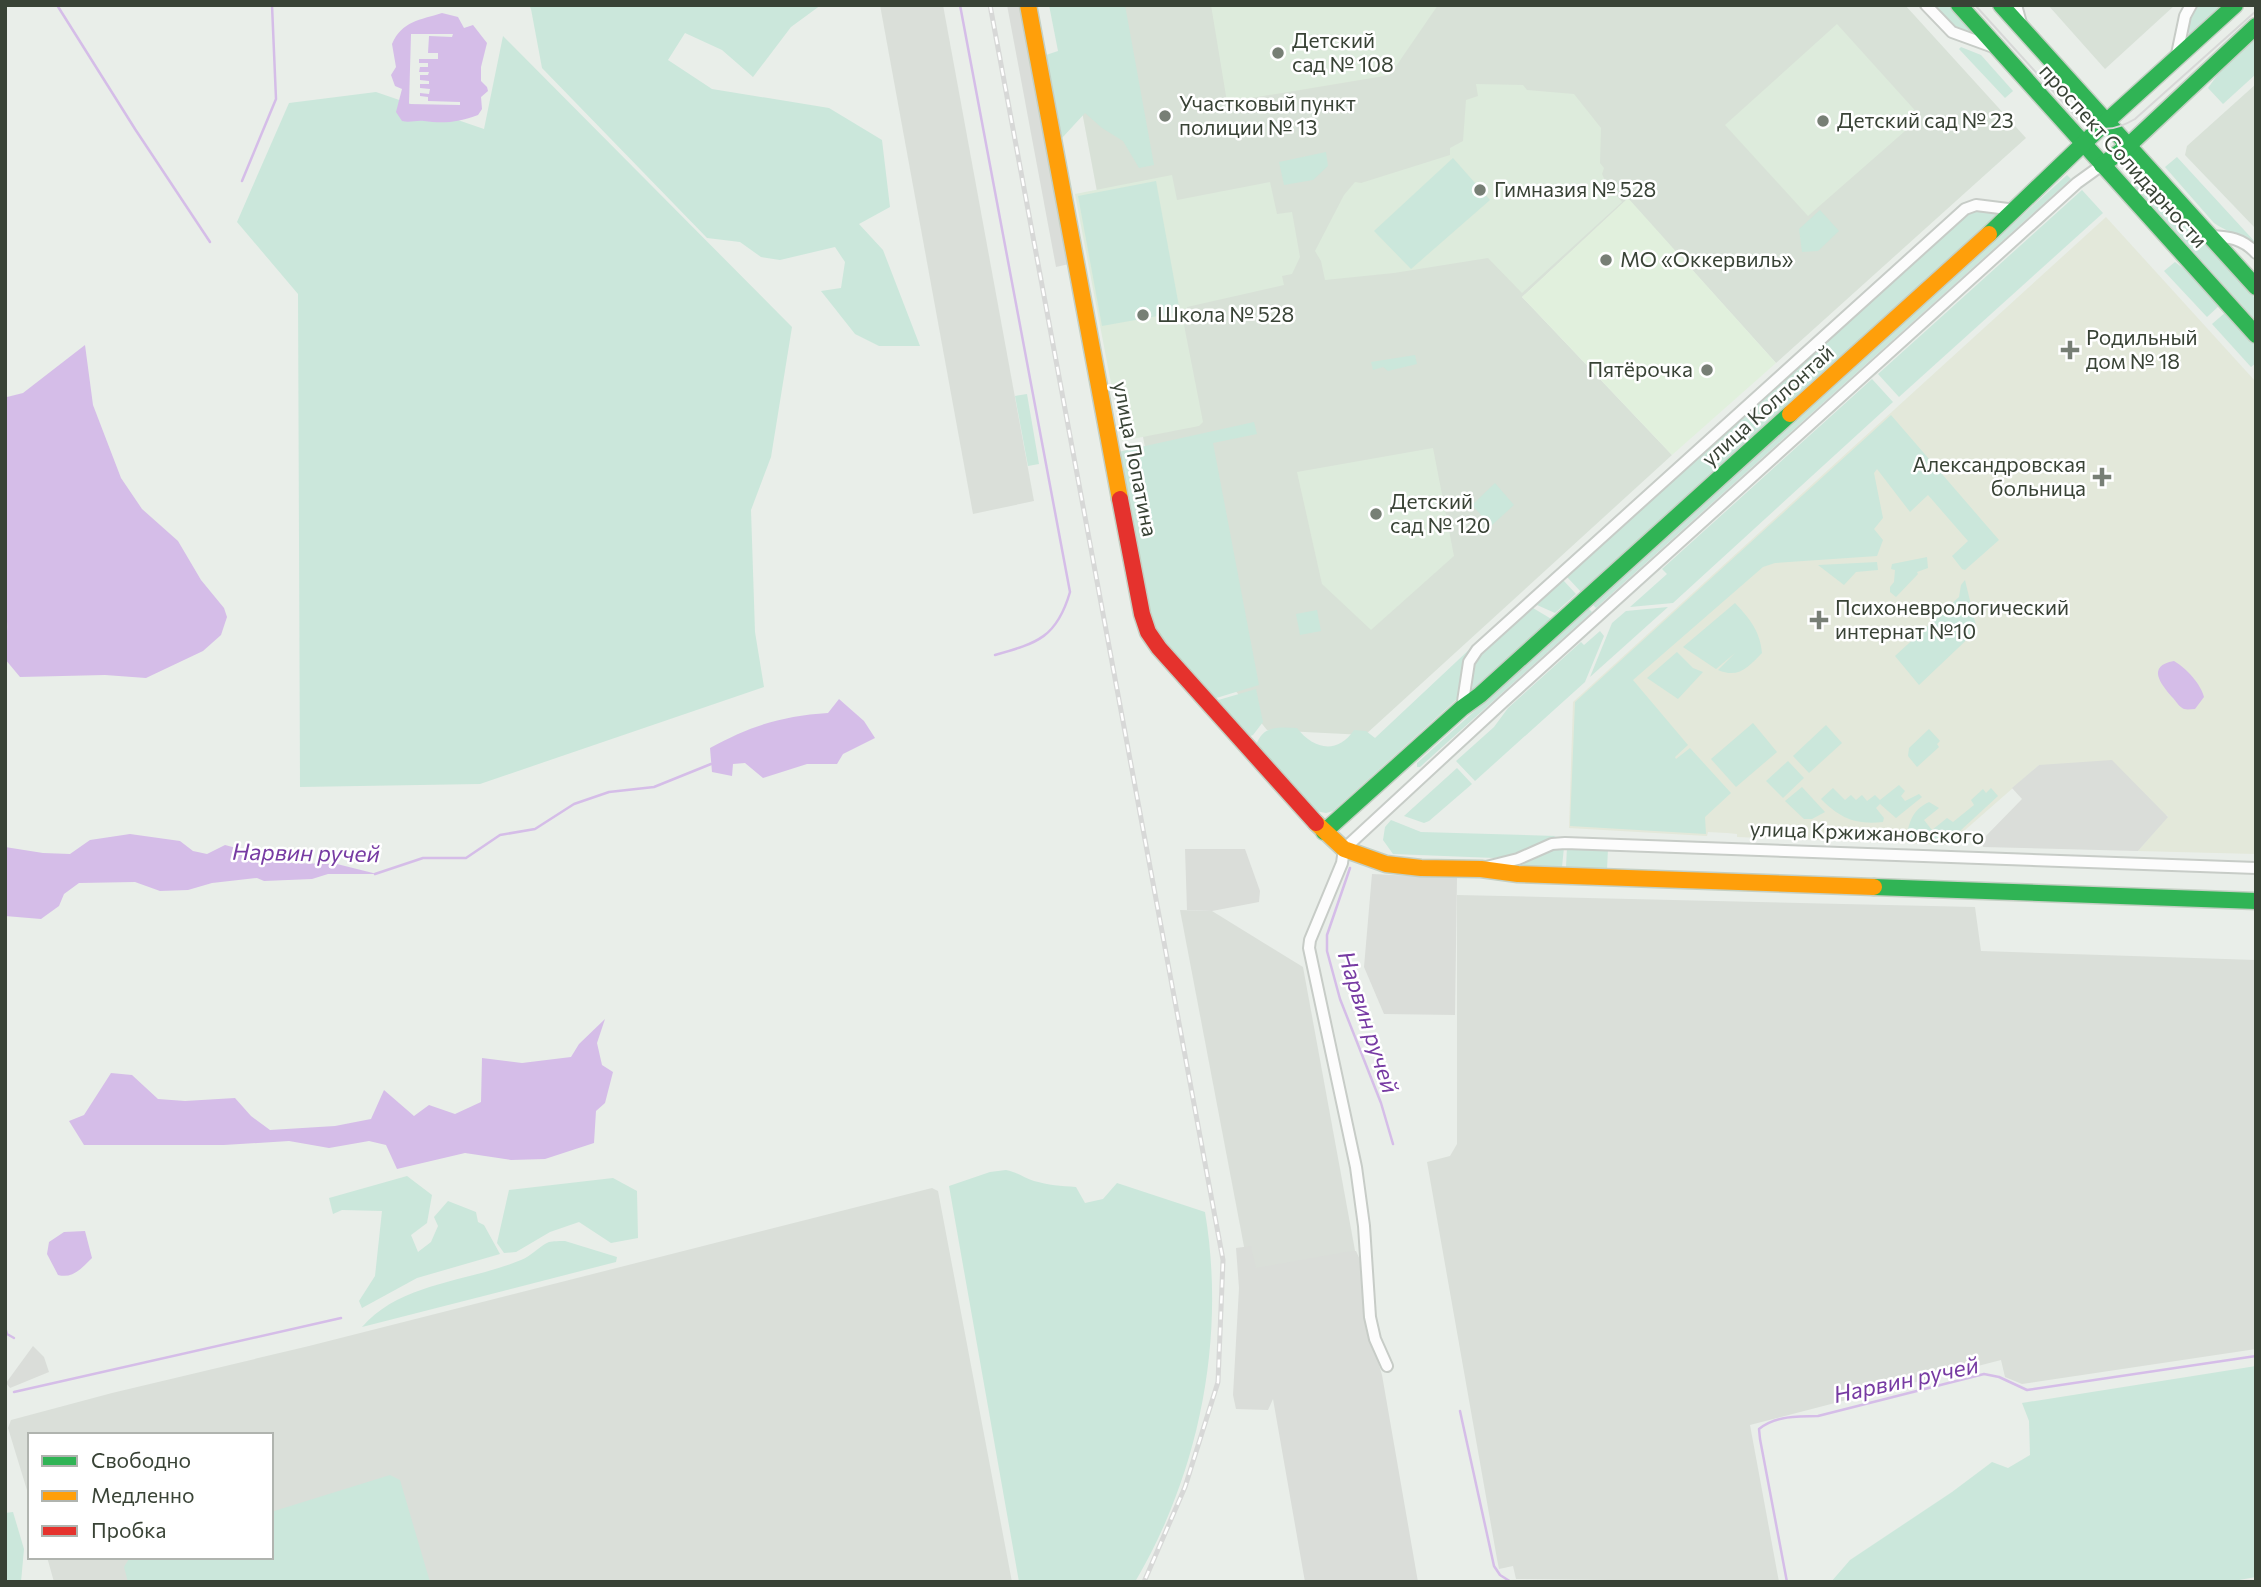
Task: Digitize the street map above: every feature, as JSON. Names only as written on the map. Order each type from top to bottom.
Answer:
[{"type":"street","name":"улица Лопатина","points":[[1028,5],[1142,614],[1148,632],[1159,648],[1324,832],[1344,849]]},
{"type":"street","points":[[1926,5],[1952,32],[1999,49]]},
{"type":"street","name":"проспект Солидарности","points":[[1959,5],[2256,335]]},
{"type":"street","name":"проспект Солидарности","points":[[2001,5],[2256,287]]},
{"type":"street","points":[[2016,5],[2023,29]]},
{"type":"street","points":[[2176,59],[2185,16],[2191,5]]},
{"type":"street","name":"улица Коллонтай","points":[[1324,832],[1490,686],[2015,210],[2106,122],[2235,5]]},
{"type":"street","name":"улица Коллонтай","points":[[1344,849],[2077,183],[2128,146],[2256,26]]},
{"type":"street","points":[[1462,708],[1469,662],[1477,650],[1965,209],[1976,205],[2015,210]]},
{"type":"street","points":[[2210,236],[2239,239],[2256,253]]},
{"type":"street","name":"улица Кржижановского","points":[[1518,866],[1552,844],[1565,844],[2256,868]]},
{"type":"street","points":[[1387,1366],[1375,1339],[1370,1317],[1364,1226],[1356,1167],[1309,948],[1342,863],[1344,849],[1386,864],[1421,868],[1481,869],[1518,866],[2256,901]]},
{"type":"shaded area","points":[[529,5],[821,5],[791,27],[753,77],[722,50],[685,33],[668,60],[712,89],[829,108],[882,140],[890,207],[859,224],[883,250],[920,346],[879,346],[855,334],[821,291],[841,288],[845,262],[835,247],[780,260],[761,257],[740,242],[707,238],[542,68]]},
{"type":"shaded area","points":[[880,5],[943,5],[1034,501],[973,514]]},
{"type":"shaded area","points":[[1007,5],[1022,5],[1069,264],[1056,267]]},
{"type":"shaded area","points":[[1049,5],[1125,5],[1154,165],[1139,168],[1123,141],[1085,113],[1062,138],[1046,55],[1058,51]]},
{"type":"shaded area","points":[[1062,5],[1905,5],[2026,138],[1776,363],[1628,199],[1522,297],[1672,455],[1365,735],[1267,730],[1177,618]]},
{"type":"shaded area","name":"Детский сад № 108","points":[[1211,5],[1438,5],[1390,75],[1227,102]]},
{"type":"shaded area","points":[[1935,5],[1949,5],[1969,27],[1969,31],[1954,26]]},
{"type":"shaded area","points":[[2048,5],[2175,5],[2105,69]]},
{"type":"shaded area","points":[[2198,5],[2224,5],[2190,35],[2187,31],[2190,17]]},
{"type":"shaded area","points":[[442,13],[458,17],[464,28],[473,25],[487,43],[481,67],[481,81],[488,91],[481,97],[482,109],[478,115],[458,121],[402,121],[396,112],[402,89],[395,86],[391,75],[396,67],[392,44],[406,26]],"holes":[[[411,34],[453,34],[452,37],[429,36],[428,53],[438,53],[438,59],[419,59],[419,63],[428,63],[428,67],[420,67],[419,72],[429,72],[428,75],[420,75],[420,80],[429,81],[429,84],[420,84],[420,88],[430,89],[429,94],[420,93],[420,96],[428,97],[428,101],[460,102],[460,105],[409,104]]]},
{"type":"shaded area","name":"Детский сад № 23","points":[[1837,24],[1921,117],[1808,216],[1725,125]]},
{"type":"shaded area","points":[[503,36],[792,327],[771,457],[751,510],[755,632],[764,687],[480,784],[300,787],[298,294],[237,222],[289,103],[376,92],[484,129]]},
{"type":"shaded area","points":[[2256,37],[2256,74],[2223,104],[2208,88],[2224,66]]},
{"type":"shaded area","points":[[1961,47],[1981,55],[2013,91],[2005,98],[1959,49]]},
{"type":"shaded area","name":"Гимназия № 528","points":[[1476,84],[1523,85],[1527,90],[1574,94],[1601,128],[1600,163],[1604,168],[1602,174],[1607,185],[1622,202],[1522,293],[1488,258],[1394,273],[1325,280],[1321,261],[1315,251],[1344,195],[1355,182],[1361,183],[1450,155],[1450,148],[1463,141],[1466,100],[1478,96]]},
{"type":"shaded area","points":[[2256,84],[2256,229],[2185,155],[2187,146]]},
{"type":"shaded area","points":[[1326,152],[1328,166],[1313,180],[1284,185],[1279,162]]},
{"type":"shaded area","points":[[2177,157],[2256,245],[2214,223],[2165,167]]},
{"type":"shaded area","points":[[1453,158],[1490,200],[1411,269],[1374,231]]},
{"type":"shaded area","name":"Школа № 528","points":[[1172,175],[1177,200],[1270,182],[1277,214],[1292,212],[1300,257],[1292,274],[1282,276],[1284,285],[1187,307],[1190,323],[1184,325],[1203,422],[1199,426],[1122,441],[1075,194]]},
{"type":"shaded area","points":[[2067,175],[2071,179],[1596,608],[1592,604]]},
{"type":"shaded area","points":[[2145,176],[2256,299],[2256,321],[2134,185]]},
{"type":"shaded area","points":[[1156,181],[1180,312],[1102,326],[1078,196]]},
{"type":"shaded area","points":[[2082,190],[2103,213],[1899,397],[1878,374]]},
{"type":"shaded area","points":[[1628,198],[1776,363],[1672,455],[1522,297]]},
{"type":"shaded area","points":[[1974,209],[1999,212],[2000,215],[1582,593],[1567,577]]},
{"type":"shaded area","points":[[1820,210],[1839,231],[1818,251],[1802,252],[1799,229]]},
{"type":"shaded area","points":[[2106,217],[2256,382],[2256,854],[2138,851],[2168,816],[2039,765],[1948,845],[1737,837],[1737,834],[1708,832],[1707,836],[1569,828],[1573,702]]},
{"type":"shaded area","points":[[2175,262],[2192,275],[2220,305],[2207,317],[2164,271]]},
{"type":"shaded area","points":[[2226,312],[2256,344],[2256,363],[2251,367],[2212,324]]},
{"type":"shaded area","points":[[85,345],[93,405],[121,478],[142,509],[178,541],[201,580],[224,608],[227,617],[221,635],[203,651],[146,678],[105,675],[20,677],[5,659],[5,400],[23,393]]},
{"type":"shaded area","points":[[1415,355],[1417,364],[1388,371],[1383,367],[1373,370],[1371,362]]},
{"type":"shaded area","points":[[1872,379],[1893,402],[1673,603],[1630,607],[1667,574],[1662,569]]},
{"type":"shaded area","points":[[1027,394],[1039,464],[1028,466],[1015,396]]},
{"type":"shaded area","points":[[1891,415],[1999,540],[1965,570],[1962,569],[1952,556],[1968,541],[1928,495],[1910,512],[1877,469],[1874,473],[1883,518],[1874,529],[1883,540],[1877,556],[1775,563],[1763,567],[1633,680],[1688,745],[1676,759],[1690,748],[1731,793],[1705,817],[1706,834],[1570,826],[1575,702]]},
{"type":"shaded area","points":[[1254,422],[1257,434],[1213,443],[1259,685],[1213,699],[1158,638],[1152,626],[1118,452]]},
{"type":"shaded area","name":"Детский сад № 120","points":[[1433,448],[1454,556],[1371,630],[1322,584],[1297,472]]},
{"type":"shaded area","points":[[1495,483],[1514,505],[1491,526],[1472,505]]},
{"type":"shaded area","points":[[1927,557],[1928,568],[1917,572],[1896,597],[1890,592],[1895,570],[1891,569],[1892,564]]},
{"type":"shaded area","points":[[1877,562],[1878,570],[1856,572],[1844,585],[1818,565]]},
{"type":"shaded area","points":[[1563,580],[1576,594],[1555,613],[1537,605]]},
{"type":"shaded area","points":[[1965,580],[1977,630],[1919,685],[1895,656],[1959,597],[1961,585]]},
{"type":"shaded area","points":[[1735,603],[1753,626],[1762,653],[1743,670],[1732,673],[1718,670],[1735,653],[1716,669],[1683,647]]},
{"type":"shaded area","points":[[1668,607],[1590,677],[1612,623],[1626,611]]},
{"type":"shaded area","points":[[1533,608],[1553,620],[1472,690],[1473,670],[1477,659]]},
{"type":"shaded area","points":[[1588,608],[1592,612],[1417,767],[1417,763]]},
{"type":"shaded area","points":[[1317,610],[1321,631],[1300,635],[1296,614]]},
{"type":"shaded area","points":[[1600,631],[1604,636],[1585,682],[1475,781],[1456,761],[1494,727],[1508,708],[1581,642],[1584,645]]},
{"type":"shaded area","points":[[1472,647],[1464,663],[1456,700],[1333,811],[1315,811],[1256,746],[1262,734],[1278,728],[1297,728],[1310,741],[1325,746],[1340,743],[1354,730],[1366,731],[1375,738]]},
{"type":"shaded area","points":[[1677,652],[1693,668],[1703,672],[1678,699],[1647,678]]},
{"type":"shaded area","points":[[2174,661],[2200,687],[2204,697],[2195,709],[2181,707],[2160,681],[2160,667]]},
{"type":"shaded area","points":[[1256,689],[1263,722],[1253,735],[1248,737],[1215,701]]},
{"type":"shaded area","points":[[839,699],[864,721],[875,738],[843,754],[837,764],[807,764],[763,778],[745,763],[733,764],[732,776],[712,772],[710,748],[767,723],[828,713]]},
{"type":"shaded area","points":[[1753,723],[1777,752],[1736,787],[1711,759]]},
{"type":"shaded area","points":[[1826,725],[1842,743],[1809,773],[1793,756]]},
{"type":"shaded area","points":[[1929,729],[1940,741],[1937,744],[1939,747],[1917,767],[1908,756],[1909,748]]},
{"type":"shaded area","points":[[2112,760],[2168,817],[2138,851],[1983,847],[1982,840],[2022,799],[2012,788],[2039,765]]},
{"type":"shaded area","points":[[1788,761],[1804,778],[1783,798],[1766,781]]},
{"type":"shaded area","points":[[1457,768],[1472,784],[1429,821],[1424,823],[1404,816]]},
{"type":"shaded area","points":[[1899,785],[1905,791],[1901,796],[1905,801],[1919,794],[1922,797],[1896,818],[1880,804],[1876,808],[1884,818],[1883,822],[1849,819],[1821,799],[1833,788],[1845,800],[1851,795],[1856,800],[1862,795],[1867,801],[1875,795],[1880,800]]},
{"type":"shaded area","points":[[1802,787],[1825,812],[1812,819],[1804,819],[1785,801]]},
{"type":"shaded area","points":[[1991,788],[1998,796],[1948,842],[1906,840],[1912,817],[1923,805],[1929,802],[1939,808],[1924,820],[1932,830],[1947,818],[1953,822],[1974,805],[1971,800],[1983,789],[1986,793]]},
{"type":"shaded area","points":[[1391,820],[1421,832],[1556,836],[1515,854],[1495,858],[1393,854],[1383,840],[1385,827]]},
{"type":"shaded area","points":[[130,834],[180,841],[193,851],[207,854],[225,845],[293,863],[337,864],[377,874],[328,874],[312,879],[264,881],[257,878],[212,883],[188,890],[160,891],[135,882],[79,883],[64,894],[59,906],[41,919],[5,916],[5,847],[70,854],[90,840]]},
{"type":"shaded area","points":[[1556,847],[1564,847],[1562,867],[1523,866],[1524,860]]},
{"type":"shaded area","points":[[1567,847],[1608,849],[1607,869],[1566,867]]},
{"type":"shaded area","points":[[1185,849],[1245,849],[1260,891],[1259,902],[1212,911],[1187,910]]},
{"type":"shaded area","points":[[1372,874],[1457,878],[1455,1015],[1384,1014],[1364,967]]},
{"type":"shaded area","points":[[1457,895],[1975,907],[1981,951],[2256,960],[2256,1349],[2022,1384],[2005,1377],[2001,1360],[1750,1425],[1779,1582],[1516,1579],[1513,1566],[1499,1569],[1427,1162],[1450,1156],[1457,1144]]},
{"type":"shaded area","points":[[1180,910],[1212,911],[1303,967],[1356,1256],[1250,1278]]},
{"type":"shaded area","points":[[605,1019],[597,1043],[602,1065],[613,1072],[605,1103],[596,1111],[594,1143],[545,1159],[511,1160],[465,1153],[397,1169],[386,1145],[369,1141],[329,1148],[289,1141],[224,1145],[84,1145],[69,1121],[84,1115],[111,1073],[132,1075],[158,1099],[185,1101],[235,1098],[251,1116],[270,1130],[335,1126],[371,1119],[384,1090],[414,1116],[429,1105],[455,1114],[481,1102],[482,1058],[522,1063],[571,1057],[579,1044]]},
{"type":"shaded area","points":[[1006,1170],[1030,1180],[1076,1187],[1085,1203],[1103,1199],[1117,1183],[1205,1212],[1211,1259],[1212,1307],[1202,1403],[1191,1450],[1176,1495],[1158,1540],[1135,1582],[1019,1582],[949,1186],[990,1172]]},
{"type":"shaded area","points":[[407,1176],[432,1195],[427,1223],[411,1235],[418,1252],[431,1242],[438,1226],[434,1217],[448,1201],[476,1212],[478,1222],[484,1225],[500,1254],[417,1278],[362,1308],[359,1301],[375,1276],[382,1211],[342,1210],[333,1214],[329,1198]]},
{"type":"shaded area","points":[[613,1178],[637,1191],[638,1238],[611,1243],[579,1222],[550,1232],[516,1252],[504,1253],[497,1243],[509,1190]]},
{"type":"shaded area","points":[[932,1188],[938,1191],[1012,1582],[54,1582],[48,1559],[273,1559],[273,1433],[28,1433],[28,1493],[8,1428],[11,1420]]},
{"type":"shaded area","points":[[85,1231],[92,1258],[73,1274],[58,1275],[47,1254],[49,1242],[64,1232]]},
{"type":"shaded area","points":[[565,1241],[617,1257],[616,1262],[362,1327],[378,1312],[416,1292],[525,1258],[549,1242]]},
{"type":"shaded area","points":[[1251,1246],[1256,1268],[1356,1251],[1362,1264],[1373,1344],[1382,1375],[1418,1582],[1305,1582],[1273,1399],[1268,1410],[1236,1409],[1233,1395],[1239,1288],[1236,1248]]},
{"type":"shaded area","points":[[33,1346],[44,1357],[49,1372],[10,1388],[6,1383]]},
{"type":"shaded area","points":[[2256,1366],[2256,1577],[2228,1582],[1831,1582],[1850,1560],[1992,1462],[2008,1468],[2030,1455],[2029,1421],[2022,1403]]},
{"type":"shaded area","points":[[390,1475],[400,1480],[430,1582],[128,1582],[124,1567],[129,1559],[273,1559],[273,1511]]},
{"type":"shaded area","points":[[13,1512],[24,1549],[21,1582],[5,1582],[5,1513]]},
{"type":"waterway","points":[[57,5],[210,242]]},
{"type":"waterway","points":[[242,181],[276,99],[272,5]]},
{"type":"waterway","points":[[960,5],[1070,592],[1059,619],[1044,636],[995,655]]},
{"type":"waterway","name":"Нарвин ручей","points":[[375,874],[423,858],[466,858],[500,835],[535,829],[574,804],[609,792],[654,787],[711,764]]},
{"type":"waterway","name":"Нарвин ручей","points":[[1350,868],[1327,935],[1327,951],[1340,999],[1381,1103],[1393,1144]]},
{"type":"waterway","points":[[14,1392],[341,1318]]},
{"type":"waterway","points":[[5,1327],[7,1334],[14,1338]]},
{"type":"waterway","name":"Нарвин ручей","points":[[1787,1582],[1759,1429],[1772,1421],[1818,1416],[1984,1374],[1999,1377],[2027,1390],[2256,1356]]},
{"type":"waterway","name":"Нарвин ручей","points":[[1460,1411],[1494,1566],[1500,1575],[1511,1582]]},
{"type":"tram line","points":[[1975,5],[2078,119],[2092,127],[2106,129],[2135,119],[2256,11]]},
{"type":"railway","points":[[990,5],[1223,1260],[1218,1382],[1185,1487],[1144,1582]]},
{"type":"traffic: fast","points":[[1959,5],[2256,335]]},
{"type":"traffic: fast","points":[[2001,5],[2256,287]]},
{"type":"traffic: fast","points":[[1989,234],[2106,122],[2235,5]]},
{"type":"traffic: fast","points":[[2102,165],[2128,146],[2256,26]]},
{"type":"traffic: fast","points":[[1324,832],[1462,708],[1480,695],[1790,414]]},
{"type":"traffic: fast","points":[[1874,887],[2256,901]]},
{"type":"traffic: slow","points":[[1028,5],[1120,499]]},
{"type":"traffic: slow","points":[[1790,414],[1989,234]]},
{"type":"traffic: slow","points":[[1316,823],[1344,849],[1386,864],[1421,868],[1481,869],[1518,874],[1874,887]]},
{"type":"traffic: jam","points":[[1120,499],[1142,614],[1148,632],[1159,648],[1316,823]]},
{"type":"place","name":"Детский сад № 108","points":[[1278,53]]},
{"type":"place","name":"Участковый пункт полиции № 13","points":[[1165,116]]},
{"type":"place","name":"Детский сад № 23","points":[[1823,121]]},
{"type":"place","name":"Гимназия № 528","points":[[1480,190]]},
{"type":"place","name":"МО «Оккервиль»","points":[[1606,260]]},
{"type":"place","name":"Школа № 528","points":[[1143,315]]},
{"type":"place","name":"Родильный дом № 18","points":[[2070,350]]},
{"type":"place","name":"Пятёрочка","points":[[1707,370]]},
{"type":"place","name":"Александровская больница","points":[[2102,477]]},
{"type":"place","name":"Детский сад № 120","points":[[1376,514]]},
{"type":"place","name":"Психоневрологический интернат №10","points":[[1819,620]]}]
